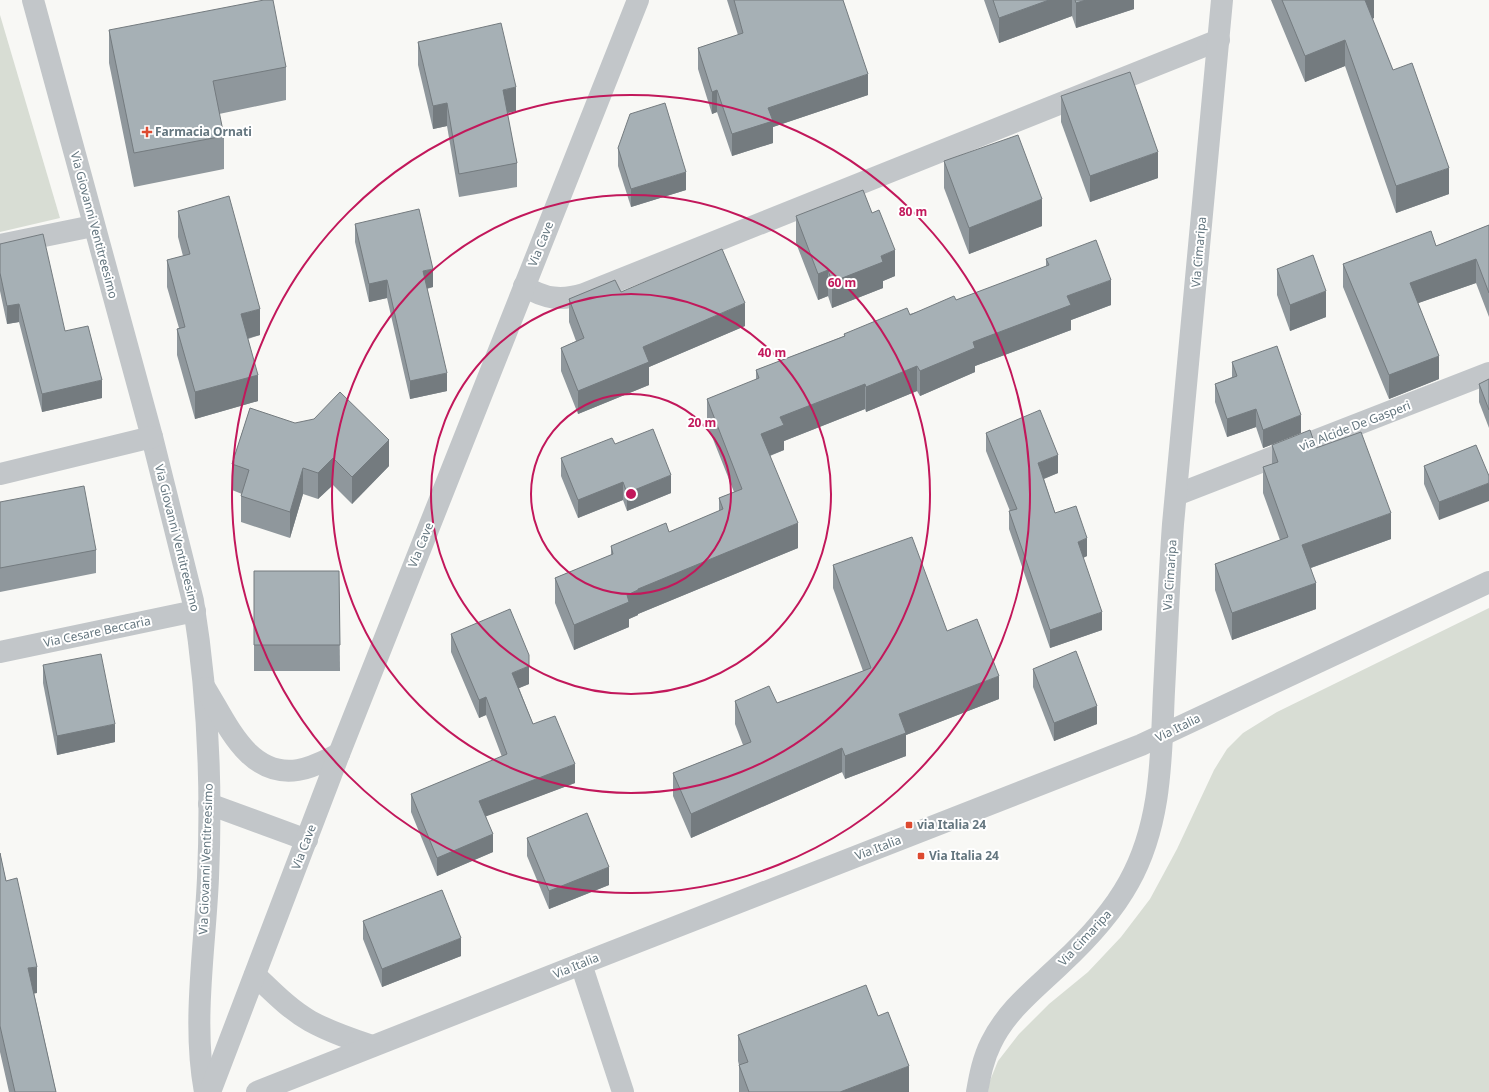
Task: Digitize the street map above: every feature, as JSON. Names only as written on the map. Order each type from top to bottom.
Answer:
[{"type":"street","name":"Via Giovanni Ventitreesimo","points":[[33,0],[152,437],[195,611],[204,685],[208,746],[208,878],[200,1014],[200,1059],[205,1092]]},
{"type":"street","name":"Via Cave","points":[[210,1092],[307,840],[338,754],[638,0]]},
{"type":"street","name":"Via Cimaripa","points":[[977,1092],[982,1067],[990,1045],[1002,1023],[1027,994],[1092,934],[1112,910],[1129,882],[1142,855],[1154,815],[1160,776],[1169,576],[1222,0]]},
{"type":"street","points":[[524,286],[539,295],[548,297],[566,298],[584,294],[1219,40]]},
{"type":"street","points":[[0,245],[94,226]]},
{"type":"street","name":"via Alcide De Gasperi","points":[[1176,495],[1489,373]]},
{"type":"street","points":[[0,474],[152,437]]},
{"type":"street","name":"Via Italia","points":[[257,1092],[1162,736],[1489,582]]},
{"type":"street","name":"Via Cesare Beccaria","points":[[0,652],[195,611]]},
{"type":"street","points":[[204,685],[240,744],[252,757],[269,768],[291,771],[300,770],[338,754]]},
{"type":"street","points":[[209,804],[307,840]]},
{"type":"street","points":[[580,964],[623,1092]]},
{"type":"street","points":[[255,976],[308,1020],[333,1032],[372,1046]]},
{"type":"shaded area","points":[[0,15],[60,218],[0,232]]},
{"type":"shaded area","points":[[1489,608],[1489,1092],[988,1092],[989,1083],[998,1061],[1019,1034],[1049,1004],[1088,972],[1121,937],[1150,899],[1177,849],[1214,770],[1227,749],[1243,733],[1277,712]]},
{"type":"building","points":[[264,0],[273,0],[286,67],[213,81],[224,136],[134,153],[109,30]]},
{"type":"building","points":[[734,0],[843,0],[868,74],[768,108],[773,121],[732,134],[717,90],[712,92],[698,48],[743,33]]},
{"type":"building","points":[[993,0],[1049,0],[999,18]]},
{"type":"building","points":[[1075,0],[1086,0],[1076,3]]},
{"type":"building","points":[[1282,0],[1365,0],[1393,70],[1412,63],[1449,168],[1396,186],[1345,40],[1305,56]]},
{"type":"building","points":[[501,23],[516,87],[503,90],[517,163],[459,174],[447,103],[433,106],[418,42]]},
{"type":"building","points":[[1130,72],[1158,152],[1090,176],[1061,96]]},
{"type":"building","points":[[665,103],[686,172],[631,189],[618,148],[630,114]]},
{"type":"building","points":[[1018,135],[1042,199],[969,228],[944,161]]},
{"type":"building","points":[[863,190],[872,213],[879,210],[895,250],[881,256],[883,262],[832,282],[828,270],[818,274],[796,216]]},
{"type":"building","points":[[229,196],[260,309],[241,314],[258,375],[195,392],[177,329],[185,327],[167,260],[190,254],[178,211]]},
{"type":"building","points":[[419,209],[433,269],[423,271],[447,373],[410,381],[387,280],[369,284],[355,224]]},
{"type":"building","points":[[1489,225],[1489,293],[1476,259],[1410,283],[1439,356],[1389,375],[1343,264],[1431,231],[1436,246]]},
{"type":"building","points":[[43,234],[65,331],[88,326],[102,380],[42,394],[19,304],[7,306],[0,273],[0,244]]},
{"type":"building","points":[[1096,240],[1111,280],[1067,296],[1071,305],[973,342],[975,348],[920,371],[917,366],[866,387],[865,384],[780,417],[784,425],[761,434],[798,523],[638,589],[627,595],[629,602],[574,625],[555,578],[613,554],[611,546],[666,523],[669,532],[723,509],[719,498],[742,489],[707,399],[759,378],[756,370],[845,336],[844,334],[907,308],[910,315],[954,296],[956,300],[1049,265],[1046,259]]},
{"type":"building","points":[[722,249],[745,303],[643,347],[649,362],[578,391],[561,348],[584,338],[569,299],[615,280],[621,292]]},
{"type":"building","points":[[1313,255],[1326,291],[1290,305],[1277,269]]},
{"type":"building","points":[[1277,346],[1301,415],[1263,430],[1256,409],[1227,419],[1215,384],[1237,376],[1232,362]]},
{"type":"building","points":[[1489,379],[1489,410],[1479,384]]},
{"type":"building","points":[[340,392],[389,440],[352,477],[333,458],[318,473],[303,468],[290,512],[241,496],[249,470],[232,464],[250,408],[295,423],[314,419]]},
{"type":"building","points":[[1040,410],[1058,455],[1038,463],[1055,513],[1076,506],[1087,538],[1078,542],[1102,612],[1050,630],[1009,511],[1017,509],[986,433]]},
{"type":"building","points":[[653,429],[671,475],[627,493],[623,482],[578,500],[561,458],[612,438],[615,444]]},
{"type":"building","points":[[1310,430],[1316,448],[1361,432],[1391,513],[1302,545],[1316,583],[1232,613],[1215,564],[1288,537],[1263,467],[1278,462],[1272,445]]},
{"type":"building","points":[[1476,445],[1489,476],[1489,483],[1439,502],[1424,466]]},
{"type":"building","points":[[84,486],[96,550],[0,568],[0,502]]},
{"type":"building","points":[[912,537],[947,631],[977,619],[999,676],[899,714],[906,733],[845,756],[842,748],[691,814],[673,773],[751,742],[735,701],[769,686],[777,703],[871,668],[833,565]]},
{"type":"building","points":[[254,571],[339,571],[340,645],[254,645]]},
{"type":"building","points":[[510,609],[529,655],[529,666],[512,673],[533,724],[555,716],[575,764],[479,801],[493,834],[437,858],[411,794],[507,754],[486,697],[479,700],[451,634]]},
{"type":"building","points":[[1076,651],[1097,706],[1054,723],[1033,669]]},
{"type":"building","points":[[101,654],[115,724],[57,736],[43,665]]},
{"type":"building","points":[[587,813],[609,867],[549,891],[527,838]]},
{"type":"building","points":[[0,853],[6,881],[17,878],[37,967],[28,968],[56,1092],[15,1092],[0,1026]]},
{"type":"building","points":[[442,890],[461,938],[382,969],[363,921]]},
{"type":"building","points":[[866,985],[878,1016],[888,1012],[909,1066],[840,1092],[749,1092],[739,1065],[748,1062],[738,1035]]},
{"type":"place","name":"Farmacia Ornati","points":[[147,132]]},
{"type":"place","name":"via Italia 24","points":[[909,825]]},
{"type":"place","name":"Via Italia 24","points":[[921,856]]}]
